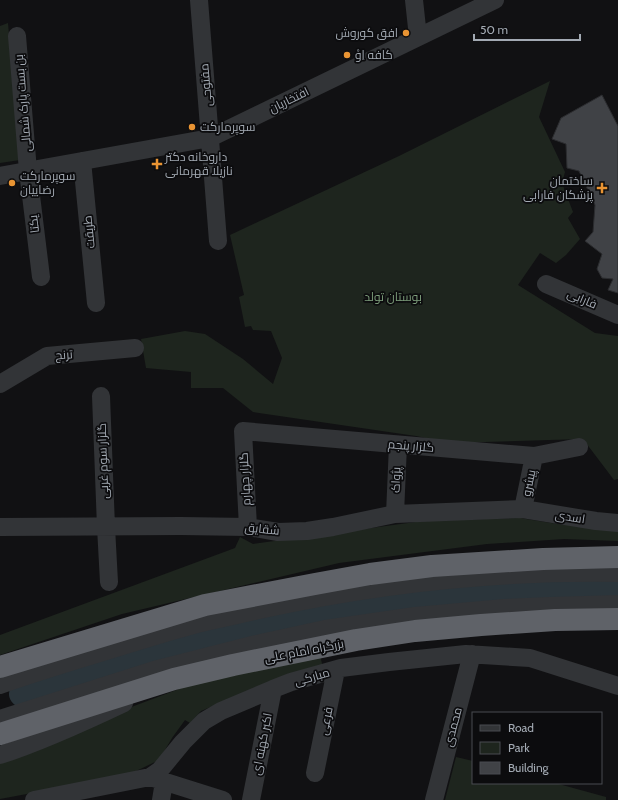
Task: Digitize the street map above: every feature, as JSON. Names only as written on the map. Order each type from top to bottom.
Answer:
[{"type":"highway","points":[[0,667],[205,605],[370,574],[432,566],[543,559],[618,557]]},
{"type":"highway","name":"بزرگراه امام علی","points":[[0,734],[174,679],[233,665],[356,640],[414,631],[555,620],[618,619]]},
{"type":"street","name":"مفتوحی","points":[[199,0],[218,241]]},
{"type":"street","points":[[414,0],[418,37]]},
{"type":"street","name":"افتخاریان","points":[[0,176],[210,138],[495,0]]},
{"type":"street","name":"بن بست پارک شمالی","points":[[17,36],[28,171]]},
{"type":"street","name":"طریقت","points":[[82,161],[96,303]]},
{"type":"street","name":"یکتا","points":[[28,171],[41,277]]},
{"type":"street","name":"فارابی","points":[[546,284],[618,315]]},
{"type":"street","name":"ترنج","points":[[0,384],[47,356],[135,348]]},
{"type":"street","name":"گلزار سوم غربی","points":[[101,396],[109,582]]},
{"type":"street","name":"گلزار پنجم","points":[[243,431],[534,456],[579,447]]},
{"type":"street","name":"گلزار چهارم","points":[[243,431],[248,527]]},
{"type":"street","name":"پژواک","points":[[395,514],[398,445]]},
{"type":"street","name":"پیشرو","points":[[523,509],[534,456]]},
{"type":"street","name":"شقایق","points":[[0,527],[248,527],[278,532],[307,531],[395,514],[523,509]]},
{"type":"street","name":"اسدی","points":[[523,509],[596,521],[618,523]]},
{"type":"street","points":[[0,685],[164,633],[198,624],[335,595],[414,584],[483,577],[556,573],[618,573]]},
{"type":"street","points":[[0,719],[154,670],[256,644],[325,629],[415,616],[550,606],[618,604]]},
{"type":"street","name":"مبارکی","points":[[34,800],[57,798],[157,779],[160,770],[183,742],[204,721],[221,711],[291,682],[336,670],[390,662],[472,654],[530,658],[618,686]]},
{"type":"street","name":"محمدی","points":[[434,800],[472,654]]},
{"type":"street","name":"فرعی","points":[[315,773],[336,670]]},
{"type":"street","points":[[0,755],[74,727],[174,679]]},
{"type":"street","name":"اکبر کهنه ای","points":[[251,800],[273,689]]},
{"type":"street","points":[[161,800],[157,779],[223,800]]},
{"type":"green space","points":[[8,23],[20,160],[0,163],[0,26]]},
{"type":"green space","name":"بوستان تولد","points":[[550,81],[539,117],[565,172],[562,183],[573,212],[568,218],[580,239],[566,255],[556,263],[540,253],[518,285],[595,333],[618,336],[618,479],[614,480],[583,439],[451,443],[416,436],[253,412],[223,388],[191,388],[191,372],[146,368],[141,339],[185,331],[205,334],[243,359],[273,384],[282,358],[271,331],[253,330],[251,326],[245,327],[239,297],[244,295],[230,235],[399,156]]},
{"type":"green space","points":[[520,518],[557,524],[618,529],[618,541],[564,539],[487,544],[339,563],[122,614],[0,655],[0,635],[235,548],[240,537],[253,544],[423,521]]},
{"type":"green space","points":[[320,655],[323,668],[271,682],[201,711],[190,723],[185,720],[159,760],[128,775],[0,799],[0,762],[134,706],[187,686]]},
{"type":"green space","points":[[456,757],[472,761],[472,784],[559,784],[606,797],[606,800],[445,800]]},
{"type":"building","name":"ساختمان پزشکان فارابی","points":[[602,95],[618,126],[618,293],[608,290],[613,279],[602,278],[597,269],[602,254],[585,241],[593,232],[595,205],[579,171],[567,168],[566,144],[552,139],[561,118]]},
{"type":"waterway","points":[[22,694],[112,664],[171,647],[271,624],[364,607],[423,598],[510,591],[618,589]]},
{"type":"place","name":"افق کوروش","points":[[406,33]]},
{"type":"place","name":"کافه اِوْ","points":[[347,55]]},
{"type":"place","name":"سوپرمارکت","points":[[192,127]]},
{"type":"place","name":"داروخانه دکتر نازیلا قهرمانی","points":[[157,164]]},
{"type":"place","name":"سوپرمارکت رضاییان","points":[[12,183]]},
{"type":"place","name":"ساختمان پزشکان فارابی","points":[[602,188]]}]
